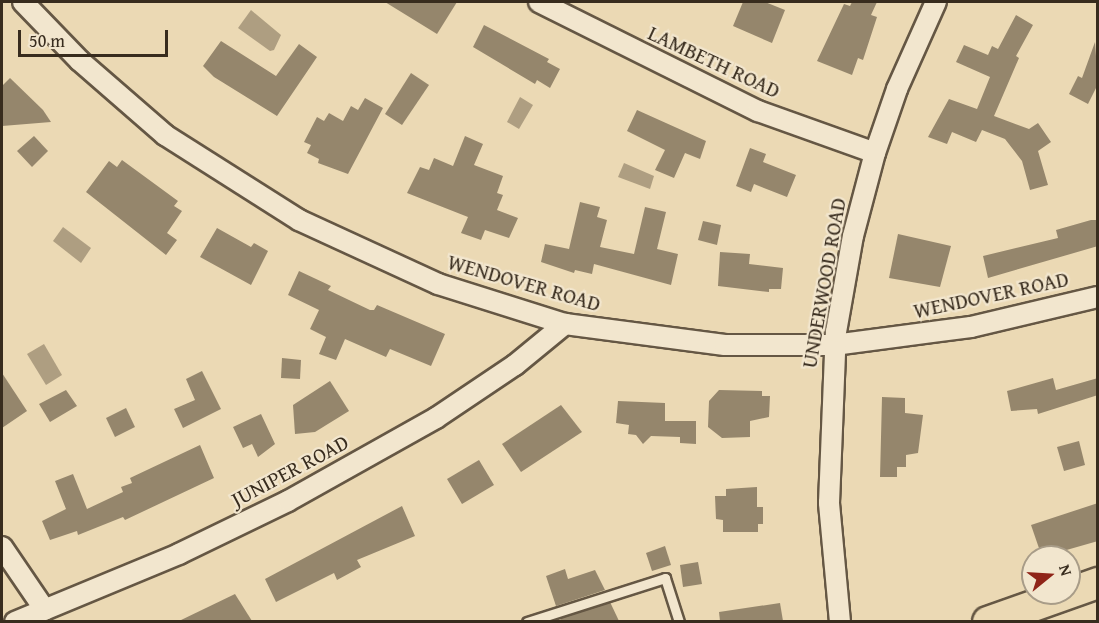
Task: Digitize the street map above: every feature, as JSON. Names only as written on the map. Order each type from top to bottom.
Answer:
[{"type":"main road","points":[[988,621],[1098,583]]},
{"type":"street","name":"WENDOVER ROAD","points":[[23,2],[123,102],[165,135],[268,202],[343,243],[438,284],[565,324],[725,345],[834,345],[962,329],[1098,297]]},
{"type":"street","name":"LAMBETH ROAD","points":[[539,2],[758,111],[875,153]]},
{"type":"street","name":"UNDERWOOD ROAD","points":[[840,621],[829,502],[834,345],[853,236],[875,153],[897,89],[936,2]]},
{"type":"street","name":"JUNIPER ROAD","points":[[15,621],[179,554],[377,452],[515,365],[565,324]]},
{"type":"street","points":[[2,547],[45,610]]},
{"type":"lane","points":[[527,621],[665,578],[679,621]]},
{"type":"shaded area","points":[[251,10],[281,35],[274,50],[270,51],[238,28]]},
{"type":"shaded area","points":[[520,97],[533,105],[519,129],[507,122]]},
{"type":"shaded area","points":[[624,163],[654,176],[650,189],[618,177]]},
{"type":"shaded area","points":[[63,227],[91,248],[81,263],[53,241]]},
{"type":"shaded area","points":[[44,344],[62,375],[46,385],[27,354]]},
{"type":"building","points":[[385,2],[457,2],[437,34]]},
{"type":"building","points":[[743,2],[765,2],[785,10],[772,43],[733,26]]},
{"type":"building","points":[[852,2],[877,2],[871,15],[877,17],[863,60],[858,58],[852,75],[817,61],[844,4],[850,6]]},
{"type":"building","points":[[1016,15],[1033,25],[1016,56],[1019,58],[994,116],[1029,129],[1038,123],[1051,142],[1038,151],[1048,185],[1030,190],[1022,161],[1005,139],[982,130],[976,142],[952,132],[947,144],[928,137],[949,99],[977,109],[990,77],[956,62],[964,45],[988,55],[992,46],[998,49]]},
{"type":"building","points":[[484,25],[549,59],[547,62],[560,69],[550,88],[537,80],[535,84],[473,47]]},
{"type":"building","points":[[221,41],[276,76],[299,44],[317,57],[277,116],[214,77],[203,66]]},
{"type":"building","points":[[1095,42],[1098,84],[1088,104],[1069,94],[1078,76],[1082,78]]},
{"type":"building","points":[[411,73],[429,85],[402,125],[385,114]]},
{"type":"building","points":[[10,78],[43,110],[51,122],[2,126],[2,86]]},
{"type":"building","points":[[365,98],[383,108],[348,174],[318,163],[319,159],[307,153],[311,145],[304,142],[317,117],[324,121],[329,113],[343,121],[351,106],[358,110]]},
{"type":"building","points":[[637,110],[706,141],[700,159],[685,153],[674,178],[655,170],[665,150],[627,131]]},
{"type":"building","points":[[34,136],[48,151],[32,167],[17,151]]},
{"type":"building","points":[[465,136],[483,144],[474,165],[503,176],[497,193],[503,195],[497,210],[518,218],[509,238],[485,230],[481,240],[461,233],[468,217],[407,193],[420,167],[429,170],[434,158],[453,166]]},
{"type":"building","points":[[750,148],[766,154],[763,162],[796,175],[787,197],[754,184],[751,192],[736,186]]},
{"type":"building","points":[[122,160],[178,201],[174,206],[182,211],[167,233],[177,240],[166,255],[86,192],[109,161],[117,167]]},
{"type":"building","points":[[580,202],[600,207],[597,217],[607,220],[600,247],[634,254],[645,207],[666,212],[657,249],[678,254],[671,285],[594,264],[592,274],[575,270],[574,273],[541,262],[545,244],[569,249]]},
{"type":"building","points":[[1098,220],[1098,246],[988,278],[983,256],[1058,238],[1056,230]]},
{"type":"building","points":[[703,221],[721,225],[717,245],[698,240]]},
{"type":"building","points":[[217,228],[251,247],[254,243],[268,251],[251,285],[200,257]]},
{"type":"building","points":[[898,234],[951,246],[940,287],[889,278]]},
{"type":"building","points":[[720,252],[750,254],[749,264],[783,268],[781,289],[769,289],[769,292],[718,286]]},
{"type":"building","points":[[299,271],[331,286],[328,290],[370,310],[374,310],[377,305],[445,334],[431,366],[390,349],[386,357],[345,339],[336,360],[319,354],[326,337],[310,329],[319,310],[288,295]]},
{"type":"building","points":[[282,358],[301,360],[300,379],[281,378]]},
{"type":"building","points":[[202,371],[221,409],[183,428],[174,409],[195,400],[186,379]]},
{"type":"building","points":[[2,373],[27,411],[2,428]]},
{"type":"building","points":[[1053,378],[1056,390],[1098,378],[1098,395],[1038,414],[1037,409],[1011,411],[1007,391]]},
{"type":"building","points":[[330,381],[349,411],[315,432],[295,434],[293,405]]},
{"type":"building","points":[[66,390],[77,406],[50,422],[39,404]]},
{"type":"building","points":[[719,390],[762,391],[762,396],[770,396],[769,417],[750,421],[750,437],[722,438],[708,427],[709,401]]},
{"type":"building","points":[[882,397],[905,398],[905,413],[923,415],[918,453],[906,455],[906,467],[897,467],[897,477],[880,477]]},
{"type":"building","points":[[618,401],[665,403],[665,421],[696,421],[696,444],[680,443],[680,437],[651,436],[643,444],[636,435],[628,434],[629,425],[616,423]]},
{"type":"building","points":[[561,405],[582,432],[521,472],[502,444]]},
{"type":"building","points":[[126,408],[135,427],[115,437],[106,418]]},
{"type":"building","points":[[261,414],[275,444],[258,457],[252,444],[243,448],[233,427]]},
{"type":"building","points":[[1079,441],[1085,465],[1064,471],[1057,447]]},
{"type":"building","points":[[200,445],[214,478],[125,520],[123,517],[78,535],[77,531],[50,540],[42,521],[66,509],[55,481],[73,474],[87,509],[123,492],[121,487],[132,483],[130,478]]},
{"type":"building","points":[[479,460],[494,485],[462,504],[447,479]]},
{"type":"building","points":[[757,487],[757,507],[763,507],[763,524],[758,524],[758,532],[723,532],[723,520],[716,519],[715,496],[726,496],[726,489]]},
{"type":"building","points":[[1098,503],[1098,541],[1081,546],[1038,545],[1031,525]]},
{"type":"building","points":[[402,506],[415,536],[357,560],[361,567],[337,580],[334,573],[276,602],[265,579]]},
{"type":"building","points":[[665,546],[671,565],[652,571],[646,553]]},
{"type":"building","points":[[698,562],[702,584],[683,587],[680,565]]},
{"type":"building","points":[[565,569],[568,579],[595,570],[605,590],[556,606],[546,576]]},
{"type":"building","points":[[235,594],[252,621],[179,621]]},
{"type":"building","points":[[610,602],[619,621],[561,621],[560,618]]},
{"type":"building","points":[[780,603],[783,621],[720,621],[719,612]]}]
